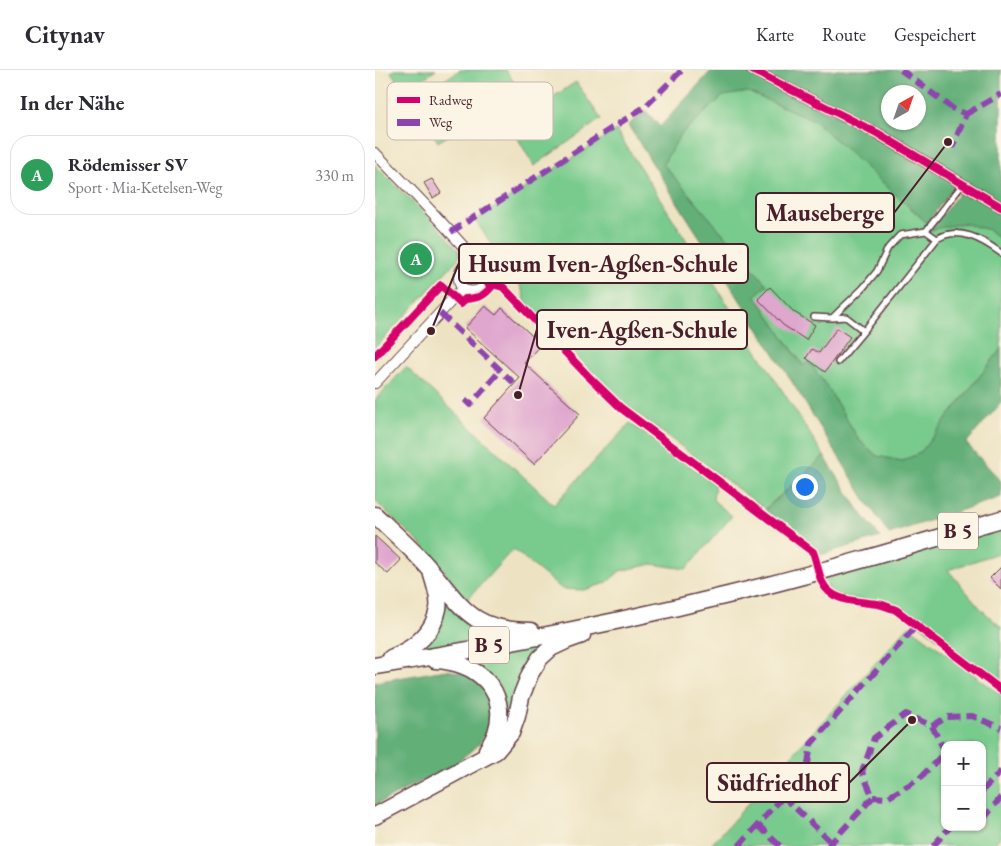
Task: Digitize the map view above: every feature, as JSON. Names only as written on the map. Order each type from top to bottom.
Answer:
[{"type":"highway","points":[[375,515],[413,550],[466,612],[482,622],[499,629],[564,631]]},
{"type":"highway","name":"B 5","points":[[375,666],[636,617],[729,595],[872,557],[1001,518]]},
{"type":"highway","points":[[375,666],[407,651],[423,639],[432,625],[438,608],[436,587],[429,568]]},
{"type":"highway","points":[[375,816],[496,751],[511,732],[530,674],[540,658],[551,648],[568,640],[636,617]]},
{"type":"highway","points":[[415,660],[448,661],[467,666],[482,675],[493,690],[499,707],[499,721],[496,735],[481,760]]},
{"type":"street","points":[[753,70],[853,120],[1001,207]]},
{"type":"street","points":[[375,153],[488,273],[488,283],[481,291],[471,292],[463,288],[459,280],[461,270],[467,264],[476,262]]},
{"type":"street","points":[[375,383],[463,288]]},
{"type":"lane","points":[[832,318],[863,288],[877,271],[888,248],[900,235],[926,231],[963,184]]},
{"type":"lane","points":[[926,231],[937,239]]},
{"type":"lane","points":[[838,362],[937,239],[943,235],[962,234],[987,243],[1001,253]]},
{"type":"lane","points":[[814,317],[846,317],[864,331]]},
{"type":"green space","points":[[394,70],[436,70],[418,82],[398,82],[391,72]]},
{"type":"green space","points":[[460,70],[506,70],[514,82],[441,82]]},
{"type":"green space","points":[[712,70],[742,70],[842,119],[956,184],[927,223],[814,120],[748,92],[723,96],[681,134],[663,164],[767,285],[755,295],[803,366],[809,362],[826,385],[859,440],[877,456],[902,461],[920,453],[1001,349],[1001,403],[966,443],[1001,481],[1001,497],[889,534],[867,502],[628,125],[646,111],[660,127]]},
{"type":"green space","points":[[756,70],[1001,70],[1001,206]]},
{"type":"green space","points":[[576,82],[601,119],[534,166],[519,140],[553,140],[553,97]]},
{"type":"green space","points":[[748,92],[814,120],[932,227],[931,229],[963,223],[989,230],[1001,240],[1001,349],[920,453],[902,461],[877,456],[859,440],[826,385],[809,363],[804,366],[754,295],[767,285],[663,164],[681,134],[723,96]]},
{"type":"green space","points":[[616,130],[824,456],[765,509],[619,400],[526,303],[521,287],[475,220]]},
{"type":"green space","points":[[375,165],[446,235],[459,251],[460,256],[375,348]]},
{"type":"green space","points":[[964,187],[1001,210],[1001,240],[989,230],[963,223],[930,230]]},
{"type":"green space","points":[[406,367],[554,505],[630,423],[715,484],[713,500],[732,516],[686,569],[652,564],[620,571],[606,583],[584,590],[562,589],[513,549],[466,601],[424,547],[375,501],[375,400]]},
{"type":"green space","points":[[824,456],[859,510],[880,537],[820,555],[765,510]]},
{"type":"green space","points":[[1001,525],[1001,552],[948,570],[981,609],[1001,627],[1001,687],[898,608],[881,601],[848,598],[838,595],[830,590],[824,579]]},
{"type":"green space","points":[[444,592],[506,636],[413,654]]},
{"type":"green space","points":[[909,626],[1001,695],[1001,836],[992,846],[710,846]]},
{"type":"green space","points":[[553,640],[512,714],[499,737],[455,659]]},
{"type":"green space","points":[[446,670],[463,673],[476,681],[488,694],[493,719],[479,744],[455,764],[375,805],[375,682]]},
{"type":"building","points":[[432,179],[441,193],[433,198],[424,183]]},
{"type":"building","points":[[770,287],[794,312],[815,325],[806,340],[783,325],[758,299]]},
{"type":"building","points":[[485,306],[496,315],[502,308],[541,344],[524,363],[580,414],[534,464],[484,418],[520,378],[465,328]]},
{"type":"building","points":[[837,328],[850,337],[825,372],[806,358],[812,349],[819,353]]},
{"type":"building","points":[[375,536],[401,560],[388,574],[375,563]]},
{"type":"building","points":[[1001,567],[1001,589],[990,578]]},
{"type":"marked path","points":[[451,232],[646,106],[682,70]]},
{"type":"marked path","points":[[901,70],[952,108],[966,114],[952,148]]},
{"type":"marked path","points":[[966,114],[1001,94]]},
{"type":"marked path","points":[[440,313],[515,384]]},
{"type":"marked path","points":[[465,400],[470,405],[501,370]]},
{"type":"marked path","points":[[739,846],[807,770],[811,744],[917,625]]},
{"type":"marked path","points":[[828,846],[873,797],[862,772],[874,738],[906,714],[932,726],[945,752],[919,779],[887,798],[873,797]]},
{"type":"marked path","points":[[932,726],[947,717],[972,716],[1001,728]]},
{"type":"marked path","points":[[986,787],[1001,771]]},
{"type":"marked path","points":[[783,796],[835,846]]},
{"type":"marked path","points":[[986,816],[1001,797]]},
{"type":"marked path","points":[[758,825],[780,846]]},
{"type":"marked path","points":[[933,846],[946,831]]},
{"type":"cycle path","points":[[752,70],[877,133],[1001,207]]},
{"type":"cycle path","points":[[488,283],[503,287],[621,408],[813,552],[822,582],[832,594],[846,600],[880,604],[896,610],[1001,690]]},
{"type":"cycle path","points":[[375,356],[441,285],[461,304],[465,299],[481,296],[493,285]]},
{"type":"place","name":"Mauseberge","points":[[948,142]]},
{"type":"place","name":"Rödemisser SV","points":[[416,259]]},
{"type":"place","name":"Husum Iven-Agßen-Schule","points":[[431,331]]},
{"type":"place","name":"Iven-Agßen-Schule","points":[[518,395]]},
{"type":"place","name":"Südfriedhof","points":[[912,720]]}]
